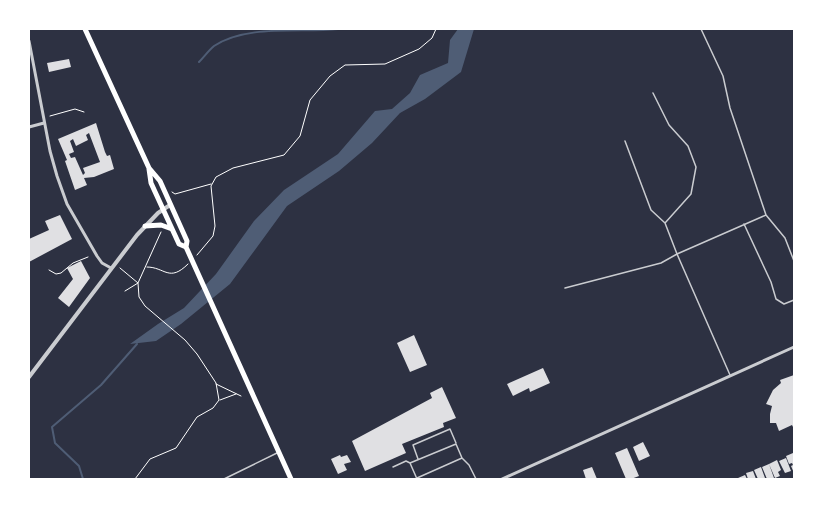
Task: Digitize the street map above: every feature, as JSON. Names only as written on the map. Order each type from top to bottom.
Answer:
[{"type":"main road","points":[[85,29],[149,168],[160,181],[187,241],[186,247],[291,479]]},
{"type":"main road","points":[[149,168],[151,183],[179,244],[186,247]]},
{"type":"main road","points":[[145,226],[161,225],[172,229]]},
{"type":"street","points":[[29,41],[44,123],[57,176],[66,204],[97,256],[102,263],[111,268]]},
{"type":"street","points":[[29,128],[44,123]]},
{"type":"street","points":[[29,377],[111,268],[145,226],[163,208],[170,205]]},
{"type":"street","points":[[502,479],[731,377],[794,347]]},
{"type":"lane","points":[[701,29],[723,76],[730,108],[766,215],[785,238],[794,261]]},
{"type":"lane","points":[[653,92],[670,125],[688,146],[696,167],[691,194],[665,223]]},
{"type":"lane","points":[[625,141],[651,210],[665,223],[731,377]]},
{"type":"lane","points":[[565,288],[660,263],[766,215]]},
{"type":"lane","points":[[744,224],[771,282],[776,300],[784,304],[794,300]]},
{"type":"lane","points":[[418,459],[413,445],[450,428],[462,458],[469,465],[476,479]]},
{"type":"lane","points":[[393,467],[406,461],[410,463],[456,444]]},
{"type":"lane","points":[[224,479],[279,452]]},
{"type":"lane","points":[[410,463],[417,479],[462,458]]},
{"type":"path","points":[[193,259],[213,236],[215,226],[211,186],[216,178],[232,168],[284,155],[300,136],[310,100],[330,76],[340,68],[345,65],[385,64],[419,49],[432,38],[436,29]]},
{"type":"path","points":[[50,116],[75,109],[84,112]]},
{"type":"path","points":[[171,192],[175,194],[212,184]]},
{"type":"path","points":[[125,291],[138,283],[147,267],[161,229]]},
{"type":"path","points":[[49,270],[56,274],[61,273],[73,263],[88,257]]},
{"type":"path","points":[[147,267],[153,267],[167,274],[175,273],[189,263]]},
{"type":"path","points":[[120,268],[138,283],[139,297],[146,306],[185,340],[198,354],[216,383],[219,400]]},
{"type":"path","points":[[216,383],[241,396]]},
{"type":"path","points":[[135,479],[150,459],[176,448],[197,417],[213,408],[219,400],[237,394]]},
{"type":"water","points":[[458,29],[474,29],[461,72],[425,99],[400,113],[372,143],[339,171],[287,206],[230,284],[181,324],[156,341],[130,344],[184,308],[216,274],[254,221],[284,190],[338,154],[375,111],[392,109],[410,93],[420,75],[448,63],[450,40]]},
{"type":"building","points":[[69,59],[71,67],[49,72],[47,63]]},
{"type":"building","points":[[96,123],[105,152],[107,156],[110,155],[114,169],[94,177],[84,178],[87,185],[75,190],[65,161],[67,160],[58,139]],"holes":[[[89,133],[100,162],[83,168],[85,173],[83,175],[75,157],[71,158],[69,154],[74,152],[70,141],[73,139],[76,146],[88,140],[86,135]]]},
{"type":"building","points":[[60,215],[72,239],[29,262],[29,239],[49,230],[45,221]]},
{"type":"building","points":[[81,261],[90,278],[69,307],[58,298],[73,279],[67,268]]},
{"type":"building","points":[[414,335],[427,365],[410,372],[397,343]]},
{"type":"building","points":[[543,368],[550,383],[530,392],[529,388],[513,396],[507,384]]},
{"type":"building","points":[[794,375],[794,429],[792,425],[779,431],[776,423],[770,423],[772,406],[766,404],[773,390],[781,383],[780,380]]},
{"type":"building","points":[[442,387],[456,418],[443,423],[444,427],[402,444],[406,453],[365,471],[352,441],[432,398],[430,393]]},
{"type":"building","points":[[643,442],[650,456],[639,461],[633,447]]},
{"type":"building","points":[[627,448],[639,476],[631,479],[626,479],[615,453]]},
{"type":"building","points":[[793,453],[794,473],[791,466],[793,465],[792,463],[789,464],[786,456]]},
{"type":"building","points":[[340,455],[341,457],[347,455],[351,462],[344,464],[347,470],[338,474],[331,459]]},
{"type":"building","points":[[786,458],[791,471],[785,473],[779,461]]},
{"type":"building","points":[[777,460],[781,470],[778,472],[780,476],[775,478],[769,464]]},
{"type":"building","points":[[769,464],[774,478],[767,479],[762,467]]},
{"type":"building","points":[[592,467],[597,479],[586,479],[583,470]]},
{"type":"building","points":[[761,467],[765,478],[758,479],[754,470]]},
{"type":"building","points":[[753,471],[756,479],[748,479],[746,473]]},
{"type":"building","points":[[745,475],[747,479],[738,478]]},
{"type":"waterway","points":[[199,62],[214,46],[227,39],[242,35],[258,32],[338,29]]},
{"type":"waterway","points":[[83,479],[79,466],[55,443],[52,427],[101,385],[137,344]]}]
